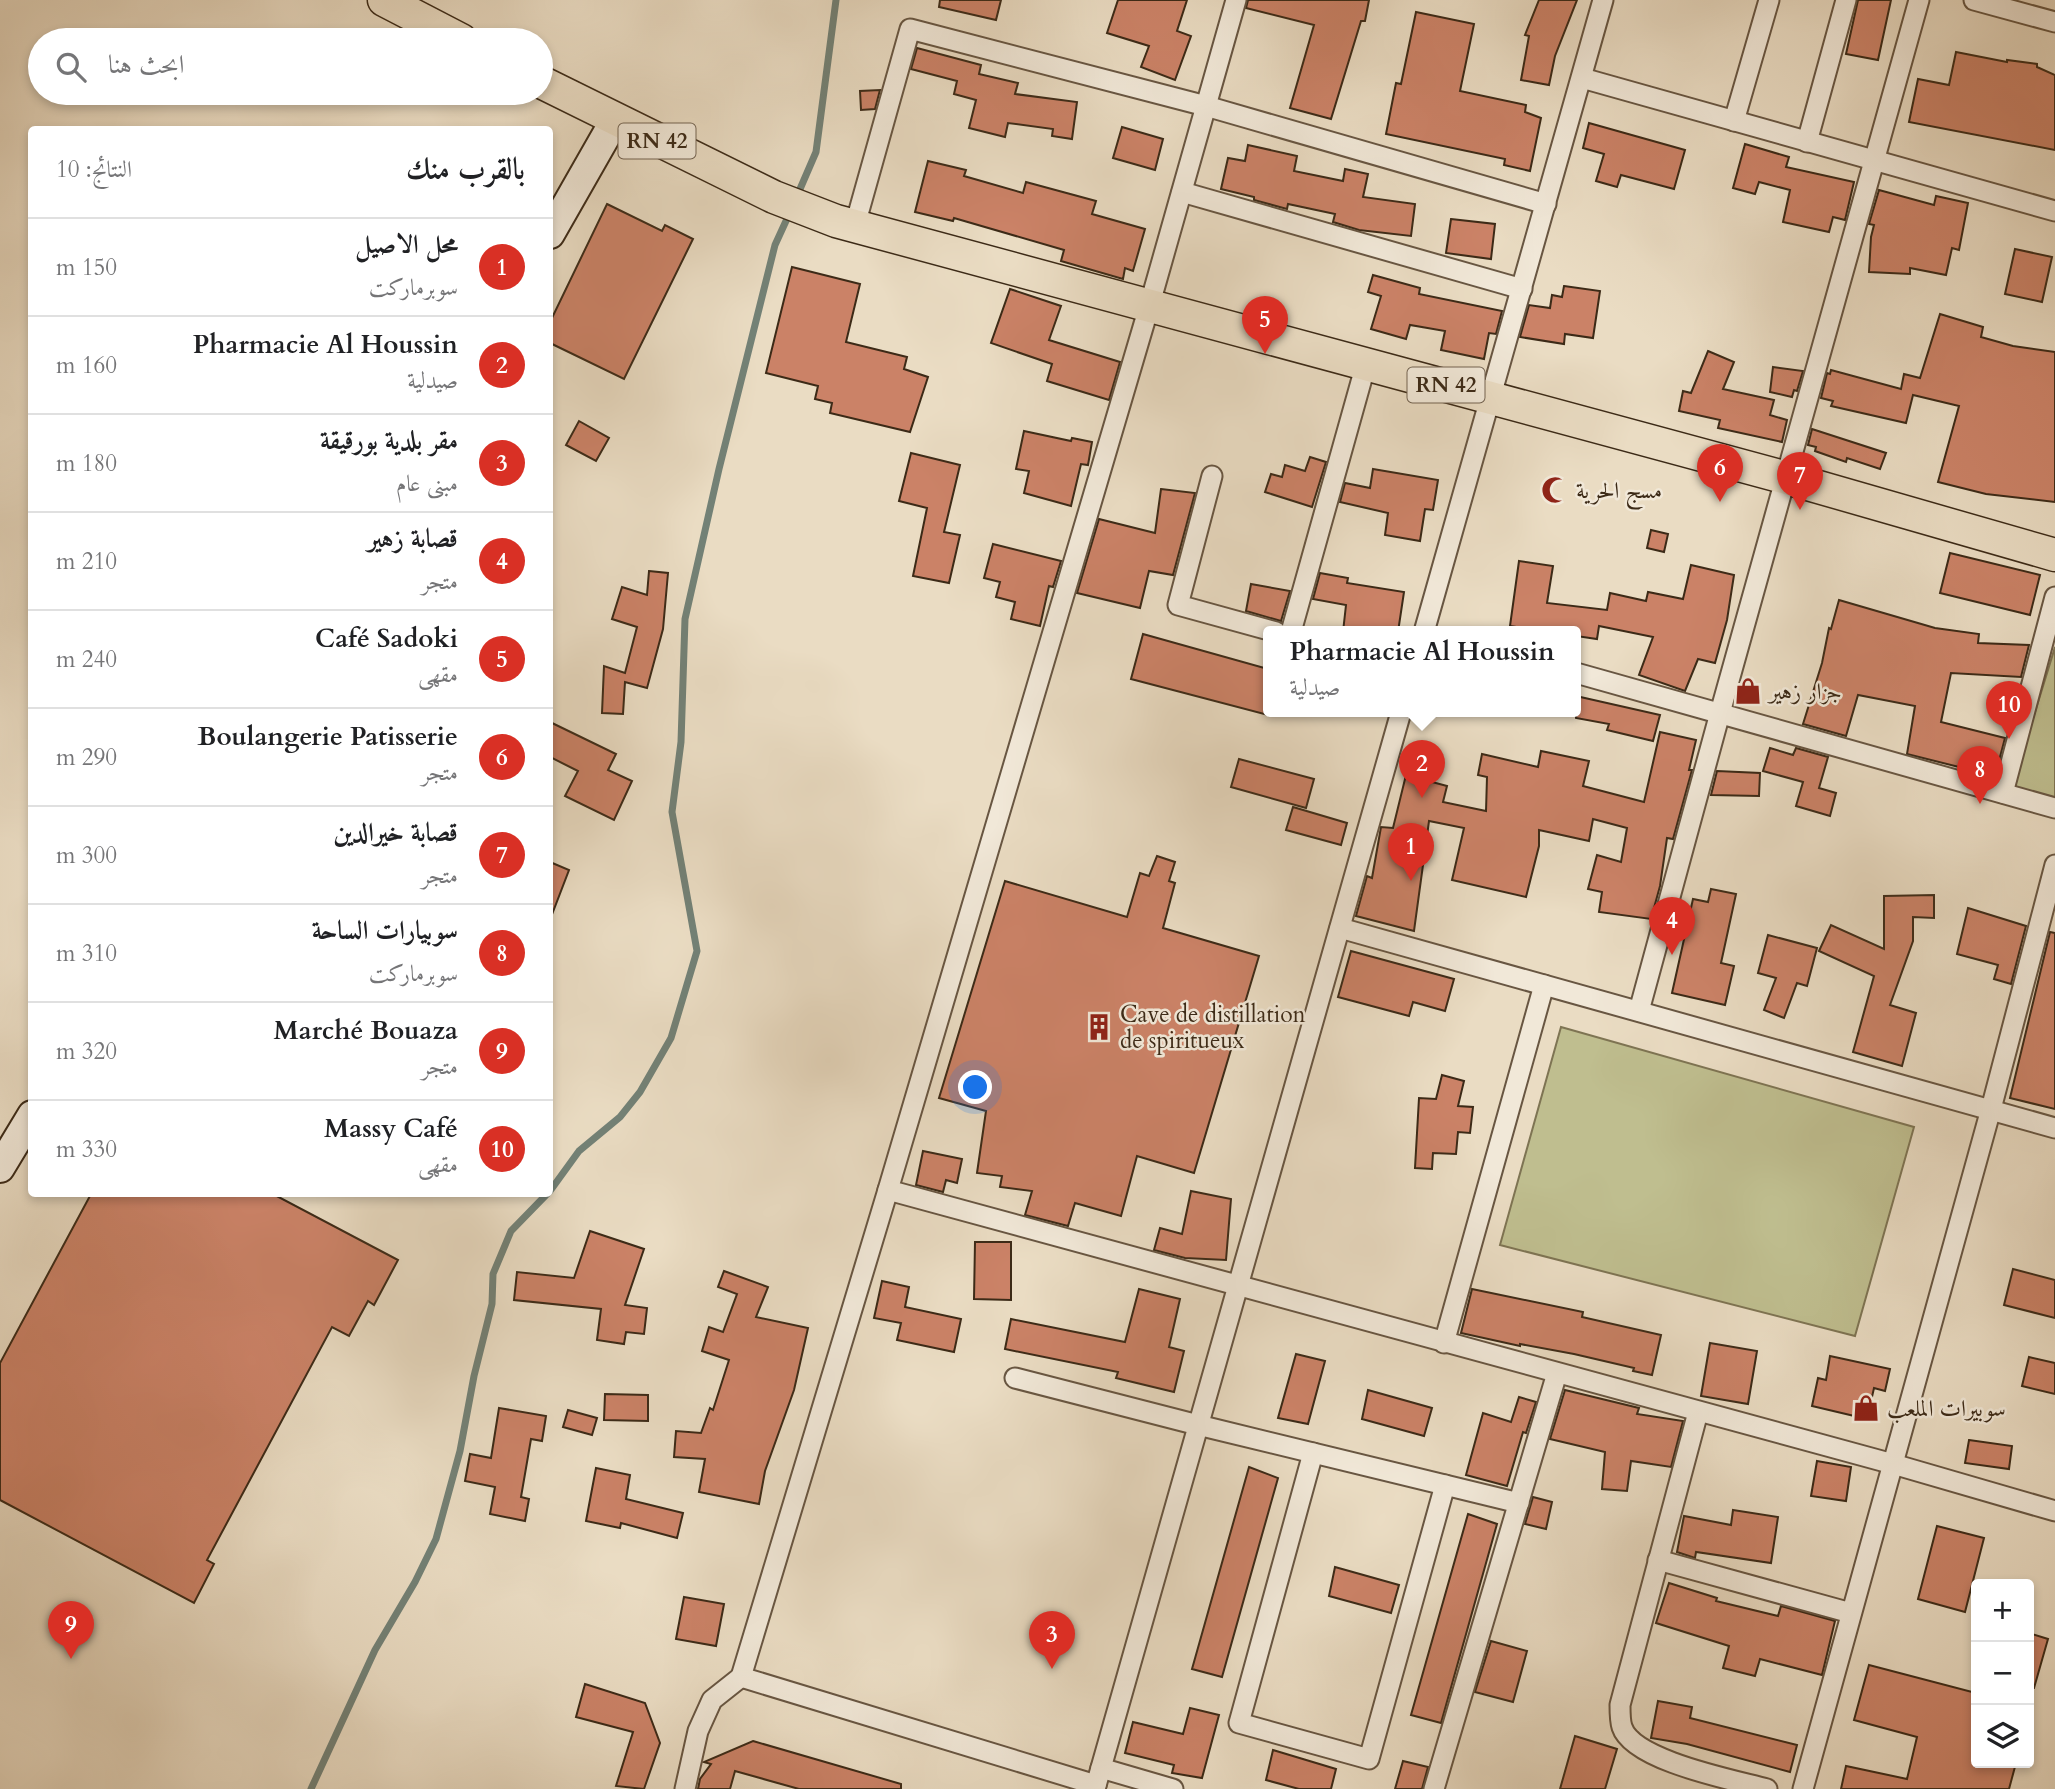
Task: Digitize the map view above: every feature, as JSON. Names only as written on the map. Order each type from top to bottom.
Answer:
[{"type":"main road","points":[[384,0],[438,28]]},
{"type":"main road","name":"RN 42","points":[[553,88],[774,197],[845,223],[1149,307],[1492,397],[2055,555]]},
{"type":"main road","points":[[553,229],[615,120]]},
{"type":"main road","points":[[0,1168],[28,1122]]},
{"type":"street","points":[[685,1789],[698,1731],[712,1700],[741,1677],[1149,307],[1236,0]]},
{"type":"street","points":[[1428,626],[1603,0]]},
{"type":"street","points":[[1734,121],[1769,0]]},
{"type":"street","points":[[1807,142],[1846,0]]},
{"type":"street","points":[[1639,1012],[1919,0]]},
{"type":"street","points":[[1974,0],[2055,22]]},
{"type":"street","points":[[845,223],[910,29],[1206,106],[1546,204]]},
{"type":"street","points":[[1582,78],[2055,211]]},
{"type":"street","points":[[1182,192],[1522,289]]},
{"type":"street","points":[[1293,626],[1366,364]]},
{"type":"street","points":[[1212,476],[1178,605],[1263,628]]},
{"type":"street","points":[[2003,793],[2055,597]]},
{"type":"street","points":[[1581,674],[2055,807]]},
{"type":"street","points":[[1097,1781],[1400,717]]},
{"type":"street","points":[[1803,1789],[1991,1110],[2055,865]]},
{"type":"street","points":[[1340,928],[2055,1128]]},
{"type":"street","points":[[1444,1343],[1544,985]]},
{"type":"street","points":[[888,1190],[1893,1464],[2055,1511]]},
{"type":"street","points":[[1434,1789],[1557,1373]]},
{"type":"street","points":[[1015,1378],[1519,1503]]},
{"type":"street","points":[[1698,1412],[1620,1705],[1622,1728],[1637,1746],[1656,1758],[1767,1789]]},
{"type":"street","points":[[1312,1453],[1240,1723],[1369,1759],[1445,1485]]},
{"type":"street","points":[[1658,1560],[1851,1613]]},
{"type":"street","points":[[741,1677],[1097,1781],[1173,1789]]},
{"type":"shaded area","points":[[2055,647],[2055,802],[2011,790]]},
{"type":"shaded area","points":[[1561,1027],[1914,1127],[1855,1336],[1500,1245]]},
{"type":"building","points":[[940,0],[1001,0],[996,20],[939,7]]},
{"type":"building","points":[[1118,0],[1187,0],[1177,31],[1191,36],[1175,80],[1141,67],[1149,46],[1107,33]]},
{"type":"building","points":[[1248,0],[1369,0],[1365,21],[1361,21],[1331,119],[1290,108],[1314,25],[1246,8]]},
{"type":"building","points":[[1539,0],[1577,0],[1555,56],[1549,85],[1521,80],[1529,36],[1525,35]]},
{"type":"building","points":[[1858,0],[1891,0],[1878,60],[1846,54]]},
{"type":"building","points":[[1416,12],[1474,24],[1460,91],[1526,105],[1525,112],[1541,118],[1530,171],[1504,165],[1505,159],[1386,134],[1396,83],[1401,84]]},
{"type":"building","points":[[917,48],[981,65],[979,74],[1018,83],[1015,94],[1077,102],[1072,139],[1052,136],[1053,129],[1008,123],[1005,137],[969,128],[976,100],[954,94],[957,81],[911,69]]},
{"type":"building","points":[[1956,52],[2007,62],[2037,64],[2037,67],[2055,75],[2055,150],[1909,122],[1918,79],[1949,85]]},
{"type":"building","points":[[880,90],[875,109],[861,110],[860,91]]},
{"type":"building","points":[[1589,123],[1685,150],[1674,189],[1621,175],[1617,187],[1596,181],[1604,154],[1583,148]]},
{"type":"building","points":[[1122,127],[1163,139],[1155,170],[1113,158]]},
{"type":"building","points":[[1745,144],[1789,157],[1786,167],[1854,182],[1845,220],[1833,217],[1829,232],[1783,222],[1790,190],[1759,182],[1755,194],[1733,188]]},
{"type":"building","points":[[1248,145],[1297,156],[1294,171],[1343,181],[1345,169],[1368,174],[1363,197],[1415,204],[1411,236],[1359,230],[1333,222],[1335,214],[1288,204],[1287,209],[1221,189],[1228,158],[1245,161]]},
{"type":"building","points":[[928,161],[966,170],[964,176],[1023,193],[1026,182],[1096,201],[1092,214],[1145,229],[1133,271],[1125,268],[1123,279],[1061,261],[1064,250],[954,218],[953,221],[915,212]]},
{"type":"building","points":[[1879,190],[1934,205],[1936,196],[1968,203],[1959,250],[1952,248],[1946,275],[1910,268],[1910,274],[1869,272],[1874,225],[1869,224]]},
{"type":"building","points":[[607,204],[662,231],[665,225],[693,239],[624,379],[553,344],[553,316]]},
{"type":"building","points":[[1451,219],[1495,224],[1491,259],[1446,253]]},
{"type":"building","points":[[2015,249],[2052,257],[2042,302],[2005,294]]},
{"type":"building","points":[[792,267],[860,284],[846,342],[907,357],[904,369],[928,377],[910,432],[830,413],[832,403],[815,399],[818,386],[766,373]]},
{"type":"building","points":[[1373,275],[1420,288],[1419,294],[1502,311],[1496,334],[1489,333],[1484,359],[1441,350],[1445,331],[1410,325],[1406,339],[1371,329],[1381,296],[1368,292]]},
{"type":"building","points":[[1564,286],[1600,291],[1593,338],[1565,334],[1564,344],[1520,337],[1529,305],[1550,308],[1552,295],[1562,297]]},
{"type":"building","points":[[1010,289],[1061,306],[1049,340],[1120,362],[1109,400],[1047,381],[1052,364],[991,343]]},
{"type":"building","points":[[1940,314],[1983,327],[1981,337],[2013,346],[2055,352],[2055,502],[1986,494],[1938,482],[1959,406],[1913,395],[1906,423],[1831,406],[1833,401],[1821,398],[1827,373],[1830,374],[1831,370],[1901,389],[1904,374],[1920,378]]},
{"type":"building","points":[[1708,351],[1734,362],[1723,389],[1774,400],[1770,415],[1787,420],[1782,442],[1718,428],[1720,420],[1679,411],[1683,391],[1691,393]]},
{"type":"building","points":[[1773,367],[1803,371],[1797,391],[1794,390],[1792,397],[1770,392]]},
{"type":"building","points":[[579,421],[609,438],[596,461],[566,445]]},
{"type":"building","points":[[1812,429],[1886,453],[1880,469],[1847,458],[1846,462],[1815,451],[1816,447],[1808,445]]},
{"type":"building","points":[[1024,431],[1071,441],[1072,438],[1092,442],[1088,465],[1081,464],[1071,506],[1024,493],[1029,471],[1016,469]]},
{"type":"building","points":[[911,453],[960,465],[944,532],[960,535],[949,583],[913,576],[927,508],[899,501]]},
{"type":"building","points":[[1310,457],[1326,462],[1312,507],[1265,492],[1271,474],[1282,477],[1285,465],[1305,471]]},
{"type":"building","points":[[1373,469],[1438,480],[1433,510],[1425,509],[1420,541],[1385,535],[1388,513],[1340,502],[1345,483],[1370,488]]},
{"type":"building","points":[[1161,489],[1195,493],[1173,575],[1149,571],[1140,608],[1077,593],[1099,519],[1155,533]]},
{"type":"building","points":[[1651,530],[1668,534],[1664,552],[1647,548]]},
{"type":"building","points":[[993,544],[1061,561],[1053,587],[1049,586],[1040,626],[1011,619],[1015,602],[996,597],[1000,582],[984,578]]},
{"type":"building","points":[[1950,553],[2040,575],[2030,615],[1940,593]]},
{"type":"building","points":[[1519,561],[1553,566],[1547,603],[1607,610],[1610,593],[1646,601],[1648,592],[1683,599],[1691,565],[1734,575],[1727,620],[1715,663],[1698,659],[1685,691],[1639,675],[1653,637],[1599,626],[1597,639],[1581,637],[1581,626],[1510,626]]},
{"type":"building","points":[[649,571],[668,573],[663,629],[647,688],[625,682],[623,714],[602,713],[604,666],[625,673],[637,627],[612,619],[622,587],[647,595]]},
{"type":"building","points":[[1320,573],[1348,578],[1347,583],[1404,592],[1399,626],[1344,626],[1346,605],[1313,599]]},
{"type":"building","points":[[1251,584],[1290,591],[1281,621],[1246,611]]},
{"type":"building","points":[[1839,600],[1935,628],[1979,634],[1978,643],[2029,645],[2021,677],[1951,673],[1941,722],[2005,738],[1995,776],[1907,754],[1915,706],[1858,695],[1846,736],[1803,724]]},
{"type":"building","points":[[1143,634],[1263,668],[1263,714],[1131,679]]},
{"type":"building","points":[[1581,697],[1660,715],[1653,741],[1607,730],[1609,724],[1576,718],[1581,717]]},
{"type":"building","points":[[553,723],[616,754],[608,770],[632,781],[614,820],[565,796],[578,771],[553,758]]},
{"type":"building","points":[[1660,732],[1696,740],[1689,770],[1692,770],[1673,839],[1667,838],[1660,886],[1651,919],[1599,912],[1602,892],[1588,889],[1597,855],[1621,862],[1627,828],[1593,819],[1589,841],[1539,830],[1539,846],[1526,897],[1452,880],[1464,828],[1429,821],[1414,931],[1356,916],[1367,876],[1372,878],[1381,827],[1393,828],[1406,775],[1447,786],[1443,802],[1486,811],[1487,777],[1478,775],[1482,754],[1538,767],[1541,751],[1589,761],[1583,786],[1644,802]]},
{"type":"building","points":[[1770,748],[1793,755],[1796,748],[1828,757],[1819,788],[1836,793],[1830,816],[1796,806],[1803,782],[1763,771]]},
{"type":"building","points":[[1239,759],[1314,779],[1306,808],[1231,787]]},
{"type":"building","points":[[1717,771],[1760,773],[1759,796],[1711,795]]},
{"type":"building","points":[[1293,807],[1347,823],[1341,845],[1286,830]]},
{"type":"building","name":"Cave de distillation de spiritueux","points":[[1157,856],[1175,862],[1169,881],[1175,883],[1163,928],[1259,956],[1194,1173],[1137,1156],[1121,1216],[1075,1203],[1068,1226],[1025,1215],[1032,1191],[1000,1187],[1002,1176],[977,1173],[986,1111],[939,1098],[1005,881],[1127,917],[1140,873],[1149,876]]},
{"type":"building","points":[[553,863],[569,870],[553,912]]},
{"type":"building","points":[[1711,889],[1736,894],[1721,963],[1734,966],[1725,1005],[1672,993],[1693,899],[1708,902]]},
{"type":"building","points":[[1934,895],[1934,918],[1913,917],[1913,941],[1890,1005],[1916,1013],[1902,1066],[1853,1052],[1874,976],[1819,951],[1831,925],[1884,949],[1884,896]]},
{"type":"building","points":[[1968,908],[2026,926],[2011,984],[1994,979],[1998,965],[1957,954]]},
{"type":"building","points":[[2050,932],[2055,933],[2055,1109],[2010,1098]]},
{"type":"building","points":[[1768,935],[1817,948],[1807,986],[1797,983],[1784,1018],[1764,1010],[1776,978],[1758,973]]},
{"type":"building","points":[[1351,951],[1454,979],[1445,1011],[1413,1002],[1409,1016],[1338,997]]},
{"type":"building","points":[[1442,1075],[1464,1081],[1458,1106],[1473,1107],[1470,1133],[1458,1132],[1456,1154],[1433,1153],[1432,1169],[1415,1168],[1419,1098],[1436,1099]]},
{"type":"building","points":[[923,1151],[962,1159],[957,1183],[946,1180],[943,1192],[916,1185]]},
{"type":"building","points":[[1191,1191],[1231,1199],[1226,1260],[1185,1258],[1154,1250],[1160,1228],[1182,1234]]},
{"type":"building","points":[[89,1197],[279,1197],[398,1260],[374,1305],[368,1301],[349,1336],[332,1327],[207,1560],[214,1564],[194,1603],[0,1500],[0,1363]]},
{"type":"building","points":[[590,1231],[644,1249],[625,1305],[647,1308],[644,1334],[626,1332],[624,1344],[597,1340],[601,1309],[514,1300],[517,1272],[574,1278]]},
{"type":"building","points":[[975,1242],[1011,1242],[1011,1300],[974,1299]]},
{"type":"building","points":[[2013,1269],[2055,1280],[2055,1318],[2004,1305]]},
{"type":"building","points":[[724,1271],[768,1287],[756,1317],[808,1328],[794,1390],[765,1471],[759,1504],[699,1492],[705,1459],[674,1457],[676,1431],[701,1433],[710,1408],[713,1410],[729,1360],[702,1351],[709,1327],[723,1332],[737,1294],[718,1287]]},
{"type":"building","points":[[882,1281],[909,1287],[905,1307],[961,1319],[954,1352],[897,1340],[901,1323],[874,1318]]},
{"type":"building","points":[[1139,1289],[1180,1299],[1169,1347],[1184,1351],[1174,1392],[1116,1378],[1118,1372],[1005,1349],[1011,1319],[1125,1342]]},
{"type":"building","points":[[1472,1289],[1583,1312],[1582,1317],[1661,1335],[1652,1375],[1574,1354],[1461,1333]]},
{"type":"building","points":[[1710,1343],[1757,1351],[1748,1404],[1701,1396]]},
{"type":"building","points":[[1296,1354],[1325,1361],[1308,1424],[1278,1418]]},
{"type":"building","points":[[1830,1356],[1890,1369],[1885,1391],[1874,1388],[1867,1419],[1812,1406],[1818,1378],[1826,1380]]},
{"type":"building","points":[[2029,1357],[2055,1363],[2055,1394],[2022,1386]]},
{"type":"building","points":[[1368,1390],[1432,1408],[1424,1436],[1362,1419]]},
{"type":"building","points":[[1565,1390],[1639,1408],[1637,1414],[1683,1421],[1671,1467],[1631,1461],[1627,1491],[1602,1489],[1605,1452],[1550,1439]]},
{"type":"building","points":[[605,1394],[648,1395],[648,1421],[604,1420]]},
{"type":"building","points":[[1519,1397],[1536,1402],[1526,1433],[1523,1432],[1507,1486],[1466,1475],[1483,1413],[1511,1422]]},
{"type":"building","points":[[499,1408],[546,1416],[542,1441],[531,1439],[521,1497],[529,1499],[525,1521],[490,1514],[495,1487],[465,1481],[470,1454],[491,1458]]},
{"type":"building","points":[[568,1410],[597,1418],[592,1435],[563,1427]]},
{"type":"building","points":[[1969,1440],[2012,1446],[2009,1469],[1965,1463]]},
{"type":"building","points":[[1817,1461],[1851,1467],[1846,1501],[1811,1496]]},
{"type":"building","points":[[1249,1467],[1278,1478],[1222,1677],[1192,1669]]},
{"type":"building","points":[[596,1468],[630,1475],[626,1499],[683,1513],[677,1538],[621,1523],[620,1528],[586,1521]]},
{"type":"building","points":[[1533,1497],[1552,1502],[1546,1529],[1525,1524]]},
{"type":"building","points":[[1733,1510],[1778,1517],[1771,1563],[1696,1552],[1695,1558],[1677,1552],[1684,1516],[1731,1525]]},
{"type":"building","points":[[1468,1514],[1497,1524],[1441,1723],[1411,1715]]},
{"type":"building","points":[[1937,1526],[1984,1538],[1973,1579],[1971,1579],[1965,1612],[1918,1599]]},
{"type":"building","points":[[1335,1567],[1399,1585],[1391,1613],[1329,1596]]},
{"type":"building","points":[[1669,1583],[1717,1598],[1716,1601],[1778,1616],[1781,1606],[1835,1621],[1822,1675],[1760,1659],[1755,1676],[1723,1668],[1729,1646],[1656,1623]]},
{"type":"building","points":[[684,1597],[724,1604],[716,1646],[676,1639]]},
{"type":"building","points":[[2034,1635],[2048,1639],[2034,1688]]},
{"type":"building","points":[[1491,1641],[1527,1651],[1513,1702],[1475,1692]]},
{"type":"building","points":[[1869,1665],[1971,1692],[1971,1768],[2015,1768],[2009,1789],[1841,1789],[1846,1766],[1907,1779],[1917,1737],[1854,1720]]},
{"type":"building","points":[[585,1684],[645,1703],[660,1743],[644,1789],[616,1786],[633,1732],[576,1717]]},
{"type":"building","points":[[1658,1701],[1692,1707],[1690,1718],[1797,1745],[1790,1772],[1687,1744],[1651,1738]]},
{"type":"building","points":[[1190,1708],[1219,1715],[1202,1778],[1172,1773],[1174,1765],[1125,1753],[1133,1722],[1183,1734]]},
{"type":"building","points":[[1575,1736],[1617,1749],[1605,1789],[1560,1789]]},
{"type":"building","points":[[753,1741],[901,1784],[901,1789],[799,1789],[735,1771],[730,1789],[698,1789],[700,1779],[711,1764],[704,1762]]},
{"type":"building","points":[[1273,1750],[1336,1769],[1331,1789],[1299,1789],[1266,1780]]},
{"type":"building","points":[[1403,1761],[1428,1767],[1422,1789],[1395,1789]]},
{"type":"waterway","points":[[797,196],[816,152],[836,0]]},
{"type":"waterway","points":[[553,1187],[579,1151],[620,1117],[640,1092],[671,1038],[697,951],[672,812],[681,742],[685,619],[775,245],[791,210]]},
{"type":"waterway","points":[[311,1789],[375,1650],[415,1582],[436,1539],[460,1451],[474,1376],[492,1304],[493,1274],[511,1231],[544,1197]]},
{"type":"place","name":"Café Sadoki","points":[[1265,354]]},
{"type":"place","name":"مسج الحرية","points":[[1555,490]]},
{"type":"place","name":"Boulangerie Patisserie","points":[[1720,502]]},
{"type":"place","name":"قصابة خيرالدين","points":[[1800,510]]},
{"type":"place","name":"جزار زهير","points":[[1748,691]]},
{"type":"place","name":"Massy Café","points":[[2009,739]]},
{"type":"place","name":"Pharmacie Al Houssin","points":[[1422,798]]},
{"type":"place","name":"سوبيارات الساحة","points":[[1980,804]]},
{"type":"place","name":"محل الاصيل","points":[[1411,881]]},
{"type":"place","name":"قصابة زهير","points":[[1672,955]]},
{"type":"place","name":"Cave de distillation de spiritueux","points":[[1099,1027]]},
{"type":"place","name":"سوبيرات الملعب","points":[[1866,1408]]},
{"type":"place","name":"Marché Bouaza","points":[[71,1659]]},
{"type":"place","name":"مقر بلدية بورقيقة","points":[[1052,1669]]}]
